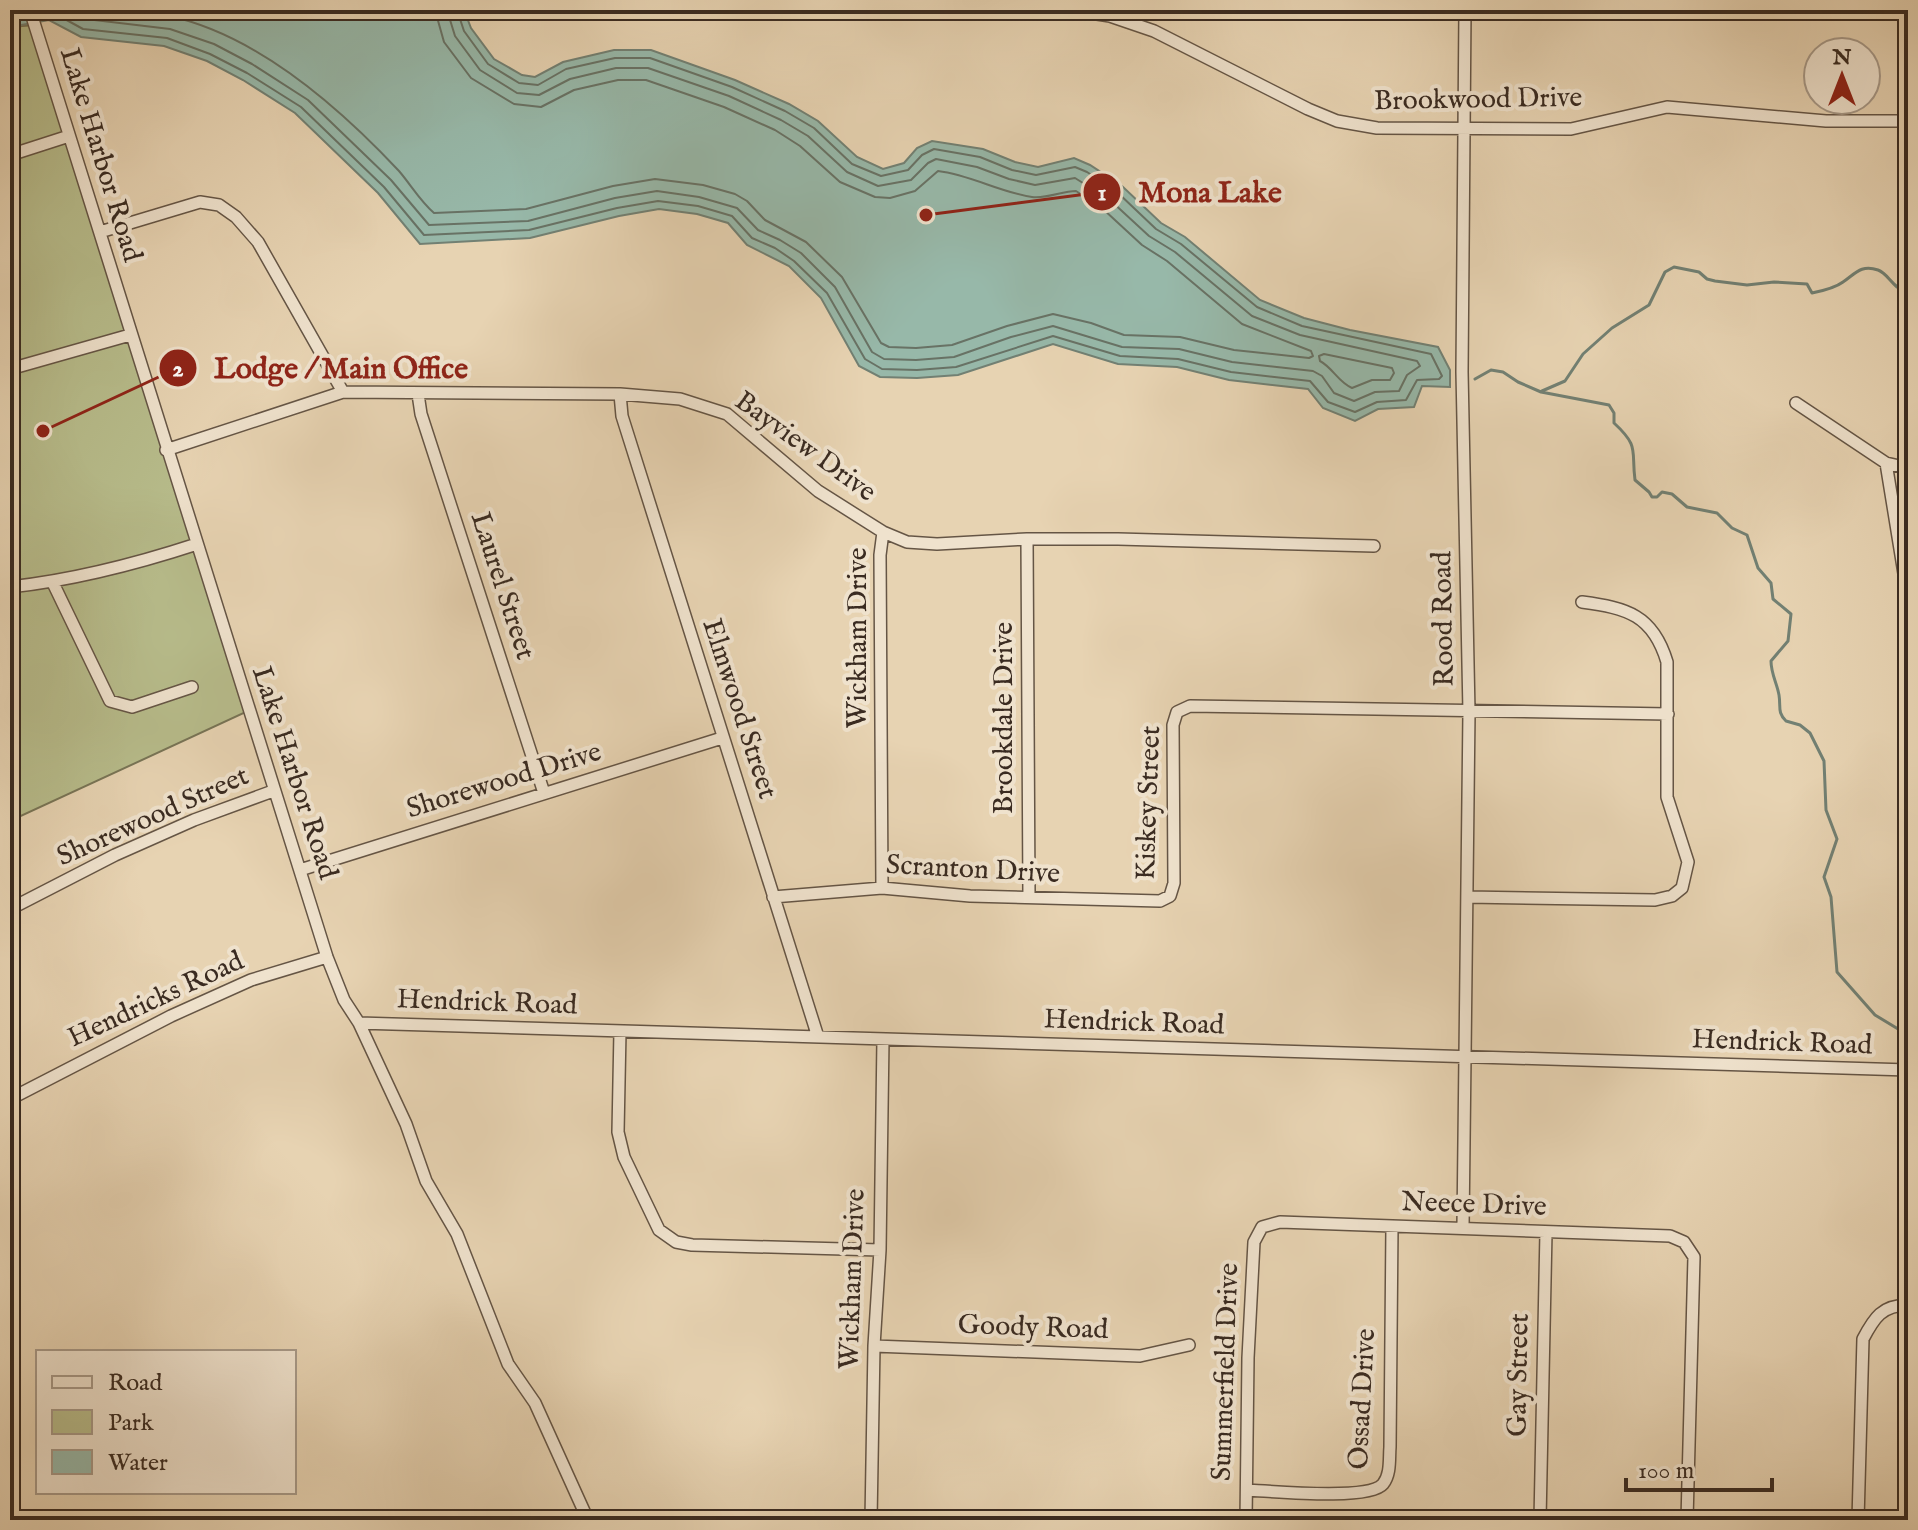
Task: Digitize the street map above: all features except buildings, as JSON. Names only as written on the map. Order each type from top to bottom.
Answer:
[{"type":"street","name":"Lake Harbor Road","points":[[30,10],[327,957],[344,1000],[359,1023],[406,1124],[426,1181],[457,1234],[504,1354],[535,1403],[588,1520]]},
{"type":"street","points":[[948,10],[977,10]]},
{"type":"street","name":"Brookwood Drive","points":[[1071,10],[1110,16],[1154,31],[1266,90],[1337,121],[1377,128],[1571,129],[1667,107],[1826,121],[1908,121]]},
{"type":"street","name":"Rood Road","points":[[1463,1227],[1469,712],[1462,372],[1465,10]]},
{"type":"street","points":[[10,155],[69,136]]},
{"type":"street","points":[[100,232],[200,202],[219,205],[236,217],[258,242],[343,392]]},
{"type":"street","points":[[10,369],[130,335]]},
{"type":"street","name":"Bayview Drive","points":[[166,450],[343,392],[620,394],[680,399],[727,414],[818,491],[883,532],[907,542],[937,544],[1027,539],[1374,546]]},
{"type":"street","name":"Laurel Street","points":[[418,394],[421,414],[544,793]]},
{"type":"street","name":"Elmwood Street","points":[[620,394],[622,416],[818,1037]]},
{"type":"street","points":[[1796,403],[1886,463],[1908,468]]},
{"type":"street","points":[[1886,463],[1908,598]]},
{"type":"street","name":"Wickham Drive","points":[[882,888],[880,555],[883,532]]},
{"type":"street","name":"Brookdale Drive","points":[[1027,539],[1029,897]]},
{"type":"street","points":[[10,587],[53,583],[140,563],[197,544]]},
{"type":"street","points":[[53,583],[110,701],[132,707],[192,687]]},
{"type":"street","points":[[1467,897],[1655,900],[1672,896],[1682,888],[1688,862],[1667,797],[1667,662],[1661,641],[1644,620],[1618,607],[1582,602]]},
{"type":"street","name":"Kiskey Street","points":[[1170,896],[1174,883],[1173,725],[1177,712],[1190,706],[1469,712]]},
{"type":"street","points":[[1469,712],[1668,714]]},
{"type":"street","name":"Shorewood Drive","points":[[300,870],[722,738]]},
{"type":"street","name":"Shorewood Street","points":[[10,909],[115,855],[194,820],[273,791]]},
{"type":"street","name":"Scranton Drive","points":[[773,897],[882,888],[970,896],[1160,901],[1170,896]]},
{"type":"street","name":"Hendricks Road","points":[[10,1099],[224,992],[251,980],[327,957]]},
{"type":"street","name":"Hendrick Road","points":[[359,1023],[1908,1070]]},
{"type":"street","points":[[620,1031],[618,1132],[624,1157],[659,1230],[676,1242],[692,1245],[880,1250]]},
{"type":"street","name":"Wickham Drive","points":[[871,1520],[883,1039]]},
{"type":"street","name":"Neece Drive","points":[[1262,1227],[1280,1222],[1463,1227],[1670,1236],[1684,1242],[1694,1257],[1687,1520]]},
{"type":"street","name":"Ossad Drive","points":[[1247,1490],[1353,1494],[1371,1492],[1383,1484],[1388,1473],[1390,1447],[1392,1226]]},
{"type":"street","name":"Summerfield Drive","points":[[1246,1520],[1250,1314],[1254,1242],[1262,1227]]},
{"type":"street","name":"Gay Street","points":[[1540,1520],[1546,1232]]},
{"type":"street","points":[[1858,1520],[1863,1339],[1876,1316],[1897,1305],[1908,1305]]},
{"type":"street","name":"Goody Road","points":[[874,1346],[1140,1356],[1189,1345]]},
{"type":"green space","points":[[35,25],[248,711],[10,821],[10,27]]},
{"type":"water","points":[[10,10],[464,10],[471,28],[494,59],[522,75],[535,77],[563,62],[614,50],[651,50],[735,80],[789,104],[818,121],[857,157],[883,169],[904,163],[917,148],[932,141],[983,149],[1015,162],[1038,167],[1074,158],[1122,186],[1161,223],[1185,237],[1260,300],[1304,318],[1438,347],[1450,370],[1450,387],[1422,386],[1414,407],[1378,409],[1355,421],[1323,408],[1308,389],[1229,380],[1177,367],[1118,364],[1053,344],[958,375],[880,377],[859,366],[821,298],[789,266],[747,245],[728,223],[697,214],[659,209],[530,238],[420,244],[378,193],[295,113],[243,80],[207,61],[164,46],[81,37],[49,20],[10,27]]},
{"type":"waterway","points":[[1542,391],[1565,381],[1583,354],[1612,328],[1649,305],[1665,272],[1674,267],[1699,272],[1715,281],[1747,285],[1774,282],[1807,284],[1812,293],[1836,286],[1855,273],[1872,268],[1882,272],[1908,293]]},
{"type":"waterway","points":[[1475,379],[1491,370],[1503,372],[1541,392],[1609,405],[1614,413],[1614,423],[1631,444],[1635,480],[1652,497],[1662,492],[1672,494],[1687,507],[1717,513],[1732,528],[1747,535],[1758,568],[1771,583],[1773,599],[1791,614],[1788,641],[1771,661],[1780,712],[1786,721],[1800,725],[1810,733],[1824,761],[1826,810],[1837,839],[1824,877],[1831,897],[1837,972],[1875,1015],[1908,1035]]},
{"type":"place","name":"Mona Lake","points":[[926,215]]},
{"type":"place","name":"Lodge / Main Office","points":[[43,431]]}]
